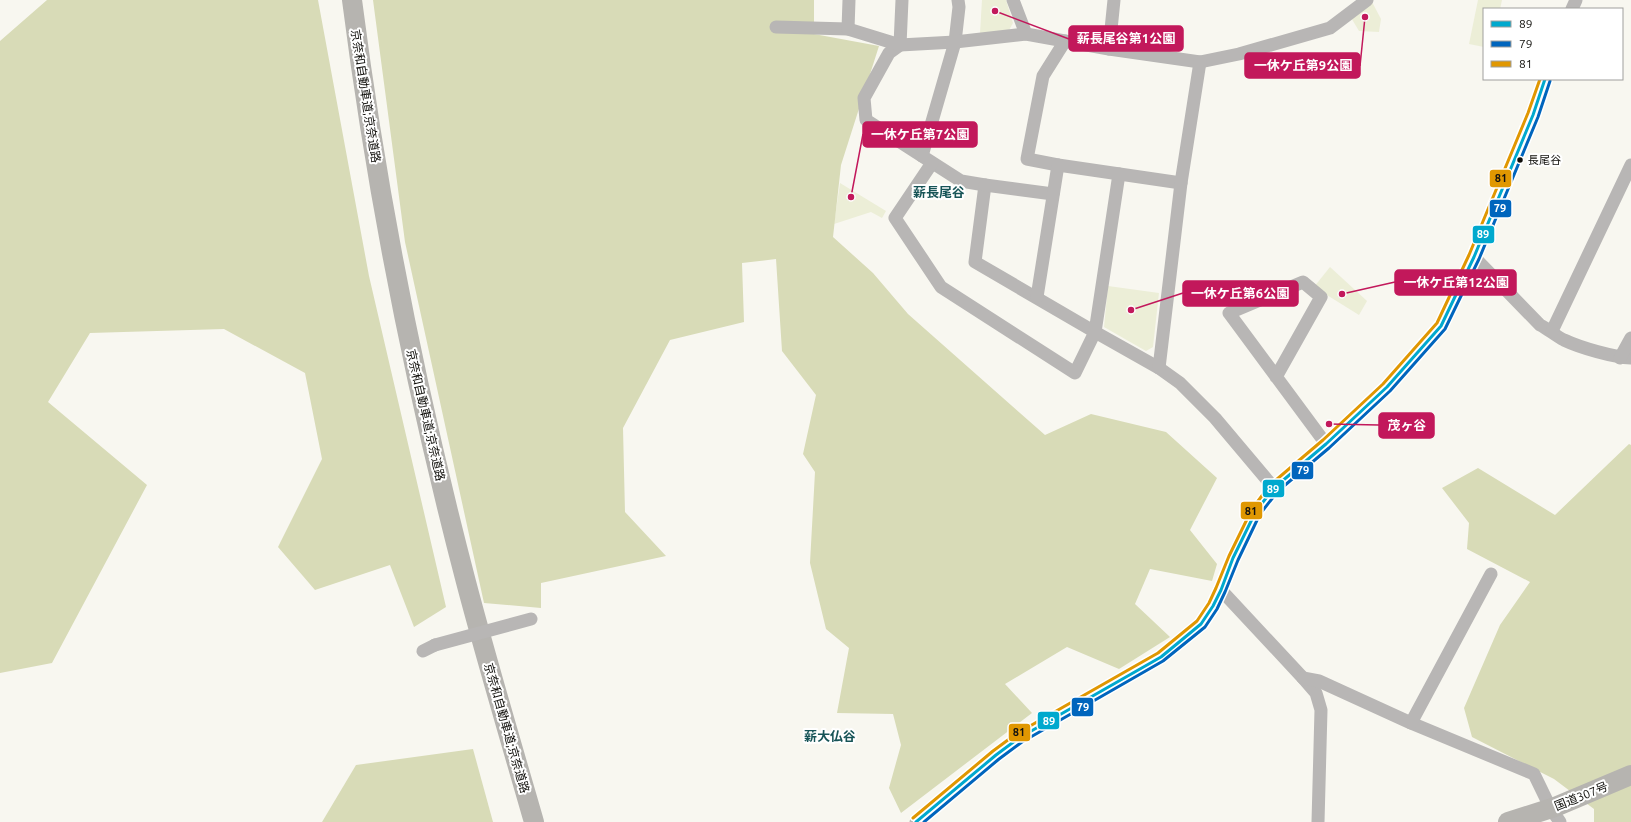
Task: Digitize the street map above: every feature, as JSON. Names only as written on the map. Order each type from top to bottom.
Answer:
[{"type":"highway","name":"京奈和自動車道;京奈道路","points":[[343,0],[367,160],[388,276],[424,450],[458,584],[525,822]]},
{"type":"highway","name":"京奈和自動車道;京奈道路","points":[[352,0],[375,159],[394,267],[433,448],[466,582],[534,822]]},
{"type":"highway","name":"国道307号","points":[[1508,822],[1555,815],[1631,775]]},
{"type":"street","points":[[848,29],[849,0]]},
{"type":"street","points":[[900,45],[902,0]]},
{"type":"street","points":[[958,0],[959,7],[955,42],[927,159],[895,218],[941,287],[1075,373],[1095,332],[1119,174]]},
{"type":"street","points":[[1013,0],[1026,34]]},
{"type":"street","points":[[1109,49],[1114,0]]},
{"type":"street","points":[[776,27],[848,29],[900,45],[955,42],[1026,34],[1109,49],[1200,62],[1239,54],[1330,28],[1367,0]]},
{"type":"street","points":[[1065,41],[1043,76],[1027,159],[1181,183]]},
{"type":"street","points":[[900,45],[889,53],[864,98],[866,120],[961,181],[1053,194]]},
{"type":"street","points":[[1159,368],[1181,183],[1200,62]]},
{"type":"street","points":[[916,822],[996,755],[1019,738],[1161,656],[1201,624],[1213,606],[1221,590],[1233,558],[1256,511],[1274,488],[1326,444],[1387,387],[1440,326],[1474,258],[1533,115],[1545,80]]},
{"type":"street","points":[[1037,297],[1058,165]]},
{"type":"street","points":[[1552,331],[1631,165]]},
{"type":"street","points":[[985,185],[975,262],[1159,368],[1180,383],[1215,418],[1274,488]]},
{"type":"street","points":[[1474,258],[1540,325],[1552,331],[1563,340],[1626,358],[1631,338]]},
{"type":"street","points":[[1276,377],[1321,297],[1303,282],[1229,313],[1276,377],[1326,444]]},
{"type":"street","points":[[1411,723],[1491,574]]},
{"type":"street","points":[[1221,590],[1316,693],[1321,710],[1318,822]]},
{"type":"street","points":[[423,651],[435,645],[531,619]]},
{"type":"street","points":[[1303,678],[1319,681],[1411,723],[1534,774],[1555,815]]},
{"type":"green space","points":[[47,0],[318,0],[369,276],[446,607],[414,627],[390,565],[315,590],[278,547],[322,459],[305,373],[224,329],[90,333],[48,402],[147,485],[52,663],[0,673],[0,41]]},
{"type":"green space","points":[[373,0],[814,0],[814,34],[879,46],[841,165],[833,237],[873,273],[908,314],[1045,435],[1091,414],[1166,432],[1217,478],[1190,530],[1217,564],[1212,581],[1150,569],[1135,604],[1170,637],[1119,669],[1067,647],[1005,684],[1032,713],[901,813],[889,788],[901,745],[893,714],[837,713],[849,648],[826,629],[810,563],[815,472],[803,454],[816,395],[782,351],[776,259],[742,263],[744,322],[670,340],[623,428],[625,512],[666,556],[541,583],[541,608],[484,603],[405,242]]},
{"type":"green space","points":[[982,0],[1006,0],[1013,23],[1008,32],[980,33]]},
{"type":"green space","points":[[1371,0],[1381,19],[1379,32],[1359,31],[1350,16]]},
{"type":"green space","points":[[1478,0],[1502,0],[1500,8],[1483,8],[1483,47],[1469,44]]},
{"type":"green space","points":[[840,183],[886,211],[882,218],[871,212],[834,224]]},
{"type":"green space","points":[[1330,267],[1367,301],[1359,315],[1314,287]]},
{"type":"green space","points":[[1108,286],[1159,293],[1153,347],[1146,351],[1104,327]]},
{"type":"green space","points":[[1629,444],[1631,445],[1631,822],[1594,822],[1594,809],[1554,779],[1472,737],[1464,708],[1500,625],[1530,582],[1467,549],[1469,523],[1442,488],[1478,468],[1555,515]]},
{"type":"green space","points":[[473,749],[493,822],[322,822],[356,765]]},
{"type":"transit line","name":"81","points":[[913,818],[993,751],[1016,734],[1158,653],[1197,621],[1209,603],[1229,556],[1252,509],[1270,485],[1323,440],[1383,384],[1437,323],[1469,255],[1528,113],[1540,80]]},
{"type":"transit line","name":"89","points":[[916,822],[996,755],[1019,738],[1161,657],[1201,624],[1213,606],[1221,590],[1233,558],[1256,511],[1274,488],[1326,444],[1387,387],[1441,326],[1474,257],[1533,115],[1545,80]]},
{"type":"transit line","name":"79","points":[[924,822],[999,759],[1022,742],[1163,661],[1205,627],[1217,609],[1260,514],[1278,491],[1329,448],[1390,391],[1445,329],[1479,259],[1538,117],[1550,81]]},
{"type":"place","name":"薪長尾谷第1公園","points":[[995,11]]},
{"type":"place","name":"一休ケ丘第9公園","points":[[1365,17]]},
{"type":"place","name":"長尾谷","points":[[1520,160]]},
{"type":"place","name":"一休ケ丘第7公園","points":[[851,197]]},
{"type":"place","name":"一休ケ丘第12公園","points":[[1342,294]]},
{"type":"place","name":"一休ケ丘第6公園","points":[[1131,310]]},
{"type":"place","name":"茂ヶ谷","points":[[1329,424]]},
{"type":"district","name":"薪長尾谷","points":[[939,192]]},
{"type":"district","name":"薪大仏谷","points":[[830,736]]}]
